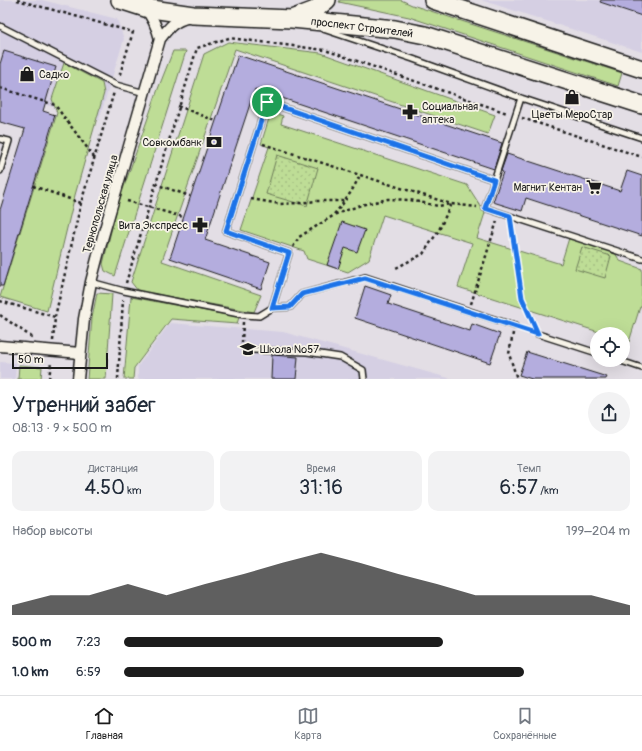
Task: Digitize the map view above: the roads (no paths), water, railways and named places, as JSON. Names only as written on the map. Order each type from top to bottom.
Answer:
[{"type":"main road","name":"проспект Строителей","points":[[120,0],[146,8],[193,16],[292,19],[395,28],[426,35],[642,105]]},
{"type":"main road","points":[[292,19],[315,10],[327,0]]},
{"type":"main road","points":[[438,1],[642,69]]},
{"type":"street","points":[[146,8],[153,17],[160,39]]},
{"type":"street","name":"Тернопольская улица","points":[[78,379],[84,319],[103,236],[160,39],[167,29],[176,21],[193,16]]},
{"type":"street","points":[[0,346],[80,353]]},
{"type":"lane","points":[[292,19],[642,138]]},
{"type":"lane","points":[[0,26],[116,85],[145,93]]},
{"type":"lane","points":[[521,98],[485,208],[642,259]]},
{"type":"lane","points":[[272,308],[289,253],[226,231],[267,102],[494,180]]},
{"type":"lane","points":[[0,139],[9,141],[0,171]]},
{"type":"lane","points":[[92,282],[124,291],[244,315],[259,316],[272,308],[290,307],[302,294],[365,278],[515,326]]},
{"type":"lane","points":[[538,334],[590,351]]},
{"type":"lane","points":[[252,350],[307,352],[340,357],[363,370],[364,379]]},
{"type":"lane","points":[[630,364],[642,368]]},
{"type":"place","name":"Садко","points":[[27,74]]},
{"type":"place","name":"Цветы МероСтар","points":[[572,97]]},
{"type":"place","name":"Социальная аптека","points":[[410,112]]},
{"type":"place","name":"Совкомбанк","points":[[214,142]]},
{"type":"place","name":"Магнит Кентан","points":[[594,187]]},
{"type":"place","name":"Вита Экспресс","points":[[200,225]]},
{"type":"place","name":"Школа №57","points":[[248,349]]}]
